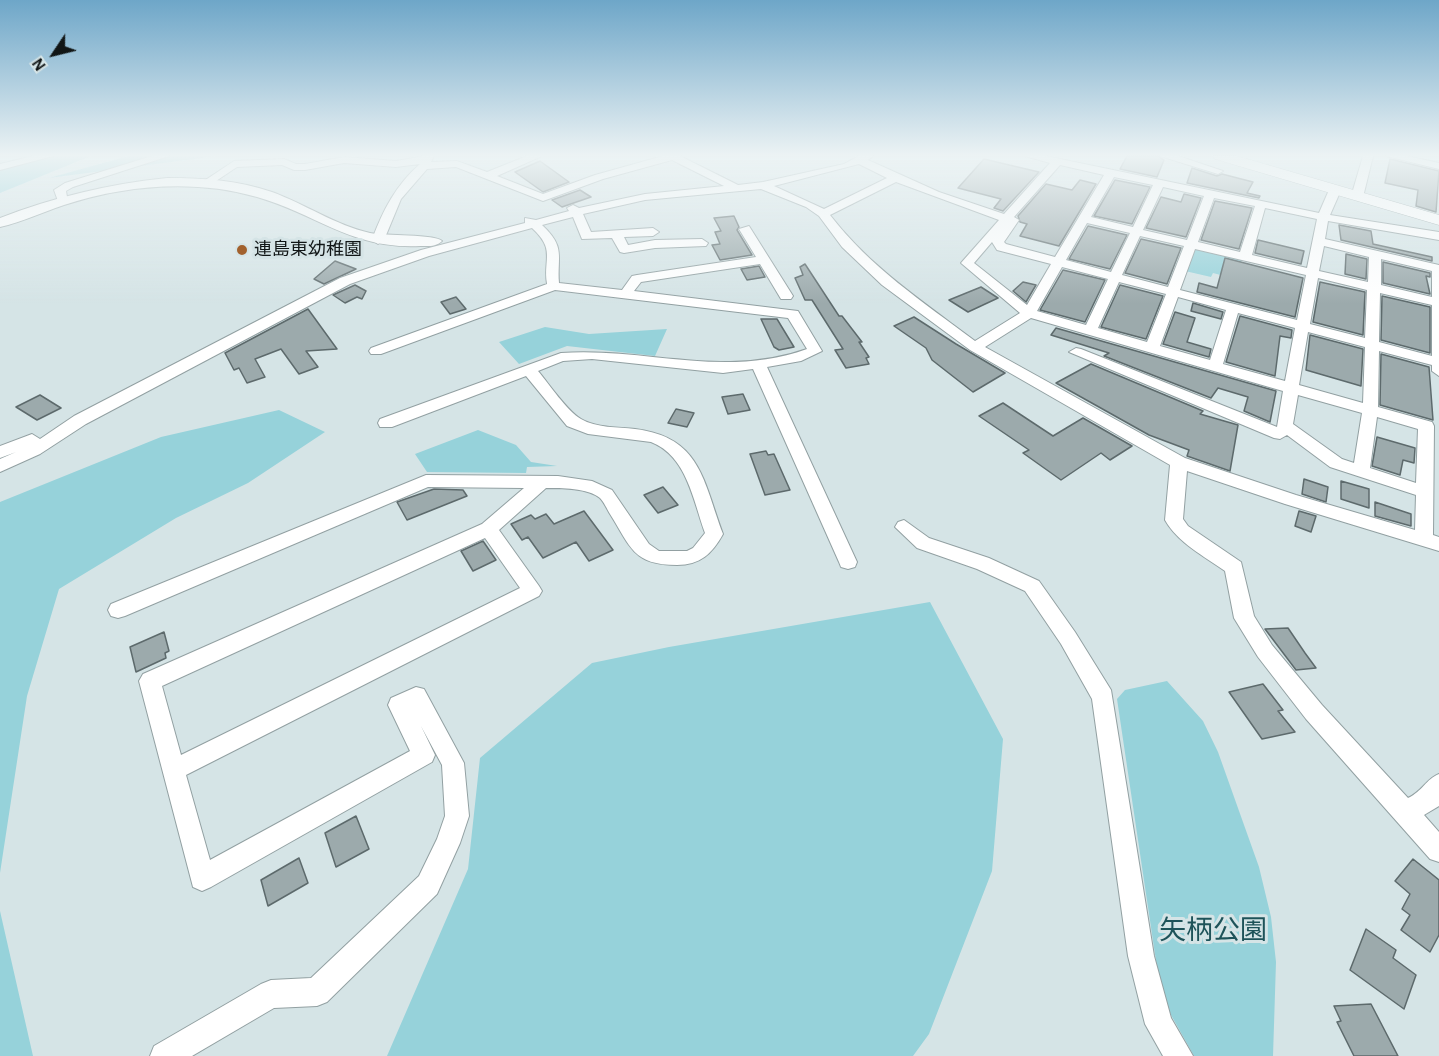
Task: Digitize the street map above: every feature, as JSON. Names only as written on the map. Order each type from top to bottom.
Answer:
[{"type":"main road","points":[[1387,205],[1439,220]]},
{"type":"street","points":[[0,223],[52,205]]},
{"type":"street","points":[[288,205],[343,230],[378,240],[433,246]]},
{"type":"street","points":[[378,240],[390,205]]},
{"type":"street","points":[[0,466],[34,450],[80,420],[345,281],[433,246],[600,205]]},
{"type":"street","points":[[810,205],[823,214],[846,244],[887,282],[975,347],[1179,462],[1291,500],[1432,542],[1425,492],[1432,428],[1029,313],[967,264],[1018,205]]},
{"type":"street","points":[[823,214],[840,205]]},
{"type":"street","points":[[971,205],[1013,220],[998,242],[1001,247],[1439,362]]},
{"type":"street","points":[[975,347],[1029,313],[1092,205]]},
{"type":"street","points":[[1090,330],[1149,205]]},
{"type":"street","points":[[1152,348],[1203,205]]},
{"type":"street","points":[[1245,257],[1261,205]]},
{"type":"street","points":[[1267,205],[1439,236]]},
{"type":"street","points":[[1076,352],[1280,434],[1285,426],[1301,326],[1323,217],[1328,205]]},
{"type":"street","points":[[575,210],[586,236],[617,236],[653,232]]},
{"type":"street","points":[[1084,219],[1438,303]]},
{"type":"street","points":[[532,222],[553,244],[556,254],[552,282],[554,286]]},
{"type":"street","points":[[745,229],[786,296]]},
{"type":"street","points":[[617,236],[624,249],[667,260],[764,260]]},
{"type":"street","points":[[1318,241],[1438,269],[1439,371]]},
{"type":"street","points":[[625,295],[637,279],[667,260],[702,243]]},
{"type":"street","points":[[1361,472],[1370,410],[1375,255]]},
{"type":"street","points":[[376,351],[554,286],[793,314],[815,351],[796,358],[723,369],[592,355],[570,355],[386,423]]},
{"type":"street","points":[[1215,366],[1233,309]]},
{"type":"street","points":[[758,364],[848,562]]},
{"type":"street","points":[[118,610],[426,481],[575,483],[606,494],[642,549],[654,558],[688,558],[700,553],[714,534],[688,462],[666,442],[653,437],[588,429],[573,422],[528,369]]},
{"type":"street","points":[[0,452],[80,420]]},
{"type":"street","points":[[1285,426],[1336,463],[1425,492]]},
{"type":"street","points":[[1179,462],[1174,520],[1182,531],[1234,567],[1244,618],[1265,651],[1314,712],[1439,850]]},
{"type":"street","points":[[164,1056],[271,994],[317,992],[428,885],[448,843],[457,816],[453,763],[416,696],[399,705],[424,755],[202,878],[150,681],[488,529],[542,482]]},
{"type":"street","points":[[904,527],[933,547],[982,563],[1032,586],[1068,638],[1103,697],[1141,956],[1159,1024],[1179,1056]]},
{"type":"street","points":[[174,770],[532,591],[488,529]]},
{"type":"street","points":[[1405,812],[1429,800],[1439,786]]},
{"type":"green space","points":[[1197,248],[1242,259],[1236,279],[1213,273],[1211,277],[1185,271],[1192,250]]},
{"type":"green space","points":[[545,327],[589,334],[667,329],[655,356],[567,346],[519,364],[499,342]]},
{"type":"green space","points":[[279,410],[325,432],[248,483],[176,518],[59,589],[27,696],[0,873],[0,502],[161,437]]},
{"type":"green space","points":[[478,430],[516,445],[531,462],[557,466],[527,467],[526,473],[427,472],[415,454]]},
{"type":"green space","points":[[930,602],[1003,739],[992,871],[929,1034],[913,1056],[387,1056],[468,869],[480,758],[592,663],[669,647]]},
{"type":"green space","name":"矢柄公園","points":[[1167,681],[1203,721],[1218,752],[1259,867],[1271,917],[1276,962],[1273,1056],[1194,1056],[1171,1015],[1159,981],[1117,699],[1125,690]]},
{"type":"green space","points":[[0,911],[33,1056],[0,1056]]},
{"type":"building","points":[[996,205],[1008,205],[1003,211],[994,208]]},
{"type":"building","points":[[1027,205],[1083,205],[1059,246],[1020,236],[1027,224],[1020,222],[1018,216]]},
{"type":"building","points":[[1100,205],[1141,205],[1132,224],[1094,216]]},
{"type":"building","points":[[1157,205],[1198,205],[1186,237],[1146,228]]},
{"type":"building","points":[[1213,205],[1252,208],[1239,249],[1201,240]]},
{"type":"building","points":[[1436,205],[1436,212],[1416,206]]},
{"type":"building","points":[[734,216],[739,227],[737,230],[752,255],[720,260],[712,245],[720,244],[715,232],[721,231],[714,218]]},
{"type":"building","points":[[1339,225],[1371,231],[1373,244],[1432,257],[1432,261],[1341,240]]},
{"type":"building","points":[[1088,226],[1127,235],[1110,269],[1069,259]]},
{"type":"building","points":[[1141,239],[1181,248],[1167,284],[1125,273]]},
{"type":"building","points":[[1258,240],[1304,251],[1301,264],[1255,253]]},
{"type":"building","points":[[1346,254],[1367,259],[1366,279],[1345,274]]},
{"type":"building","points":[[1225,258],[1303,278],[1295,317],[1197,292],[1199,283],[1217,288]]},
{"type":"building","points":[[335,261],[356,269],[324,284],[314,279]]},
{"type":"building","points":[[1383,262],[1430,273],[1430,277],[1426,276],[1430,294],[1383,283]]},
{"type":"building","points":[[805,264],[839,316],[842,316],[862,342],[859,342],[869,357],[866,358],[869,364],[846,368],[835,350],[843,349],[812,300],[805,300],[795,278],[803,275],[800,267]]},
{"type":"building","points":[[759,266],[765,277],[747,280],[741,269]]},
{"type":"building","points":[[1063,270],[1105,280],[1085,322],[1040,310]]},
{"type":"building","points":[[1023,282],[1036,285],[1026,302],[1013,291]]},
{"type":"building","points":[[1320,282],[1365,292],[1363,335],[1313,322]]},
{"type":"building","points":[[355,285],[366,291],[362,299],[357,297],[345,303],[333,295]]},
{"type":"building","points":[[1120,285],[1163,296],[1146,339],[1101,327]]},
{"type":"building","points":[[981,287],[998,298],[968,312],[949,300]]},
{"type":"building","points":[[1382,296],[1430,307],[1430,353],[1381,340]]},
{"type":"building","points":[[456,297],[466,309],[450,314],[441,302]]},
{"type":"building","points":[[1193,303],[1223,312],[1221,319],[1191,311]]},
{"type":"building","points":[[308,309],[337,349],[306,351],[318,367],[299,374],[281,349],[255,359],[265,377],[247,383],[239,368],[234,370],[225,353]]},
{"type":"building","points":[[1175,312],[1195,318],[1187,342],[1211,349],[1209,357],[1163,344]]},
{"type":"building","points":[[1240,316],[1292,330],[1291,338],[1280,336],[1275,376],[1226,362]]},
{"type":"building","points":[[914,317],[1005,373],[973,392],[932,360],[926,348],[894,326]]},
{"type":"building","points":[[761,319],[777,319],[794,347],[779,350],[774,347]]},
{"type":"building","points":[[1056,328],[1276,391],[1270,422],[1244,411],[1248,397],[1218,388],[1211,398],[1104,356],[1109,353],[1051,335]]},
{"type":"building","points":[[1310,335],[1363,349],[1361,386],[1306,370]]},
{"type":"building","points":[[1381,354],[1429,367],[1433,420],[1380,405]]},
{"type":"building","points":[[1091,364],[1203,411],[1200,414],[1238,425],[1230,471],[1187,456],[1189,450],[1149,435],[1056,383]]},
{"type":"building","points":[[743,394],[750,410],[728,414],[722,397]]},
{"type":"building","points":[[40,395],[61,408],[37,420],[16,407]]},
{"type":"building","points":[[1003,403],[1053,436],[1083,418],[1132,446],[1110,460],[1101,453],[1061,480],[1023,453],[1029,450],[979,416]]},
{"type":"building","points":[[676,409],[694,413],[687,427],[668,423]]},
{"type":"building","points":[[1377,437],[1415,448],[1414,463],[1403,460],[1400,475],[1372,466]]},
{"type":"building","points":[[766,451],[768,455],[774,454],[790,490],[765,495],[750,454]]},
{"type":"building","points":[[1304,479],[1328,487],[1326,502],[1302,494]]},
{"type":"building","points":[[1341,481],[1369,489],[1369,508],[1341,499]]},
{"type":"building","points":[[663,487],[678,505],[658,513],[644,495]]},
{"type":"building","points":[[434,489],[463,490],[467,496],[407,520],[397,502]]},
{"type":"building","points":[[1375,502],[1411,514],[1411,526],[1375,516]]},
{"type":"building","points":[[584,511],[613,550],[589,561],[576,542],[543,558],[528,537],[522,540],[511,524],[531,515],[535,519],[546,514],[554,524]]},
{"type":"building","points":[[1299,511],[1316,516],[1311,532],[1295,526]]},
{"type":"building","points":[[483,541],[496,560],[473,571],[461,551]]},
{"type":"building","points":[[1288,628],[1316,668],[1296,670],[1265,629]]},
{"type":"building","points":[[164,632],[169,651],[165,653],[166,658],[136,672],[130,647]]},
{"type":"building","points":[[1263,684],[1283,710],[1278,711],[1295,732],[1262,739],[1229,692]]},
{"type":"building","points":[[356,816],[369,849],[336,867],[325,833]]},
{"type":"building","points":[[299,858],[308,883],[268,906],[261,880]]},
{"type":"building","points":[[1413,859],[1439,880],[1439,935],[1430,952],[1401,930],[1410,915],[1402,909],[1410,894],[1395,881]]},
{"type":"building","points":[[1366,929],[1396,950],[1393,958],[1416,975],[1404,1009],[1350,970]]},
{"type":"building","points":[[1371,1004],[1398,1056],[1354,1056],[1337,1022],[1341,1021],[1334,1006]]},
{"type":"place","name":"連島東幼稚園","points":[[242,250]]}]
